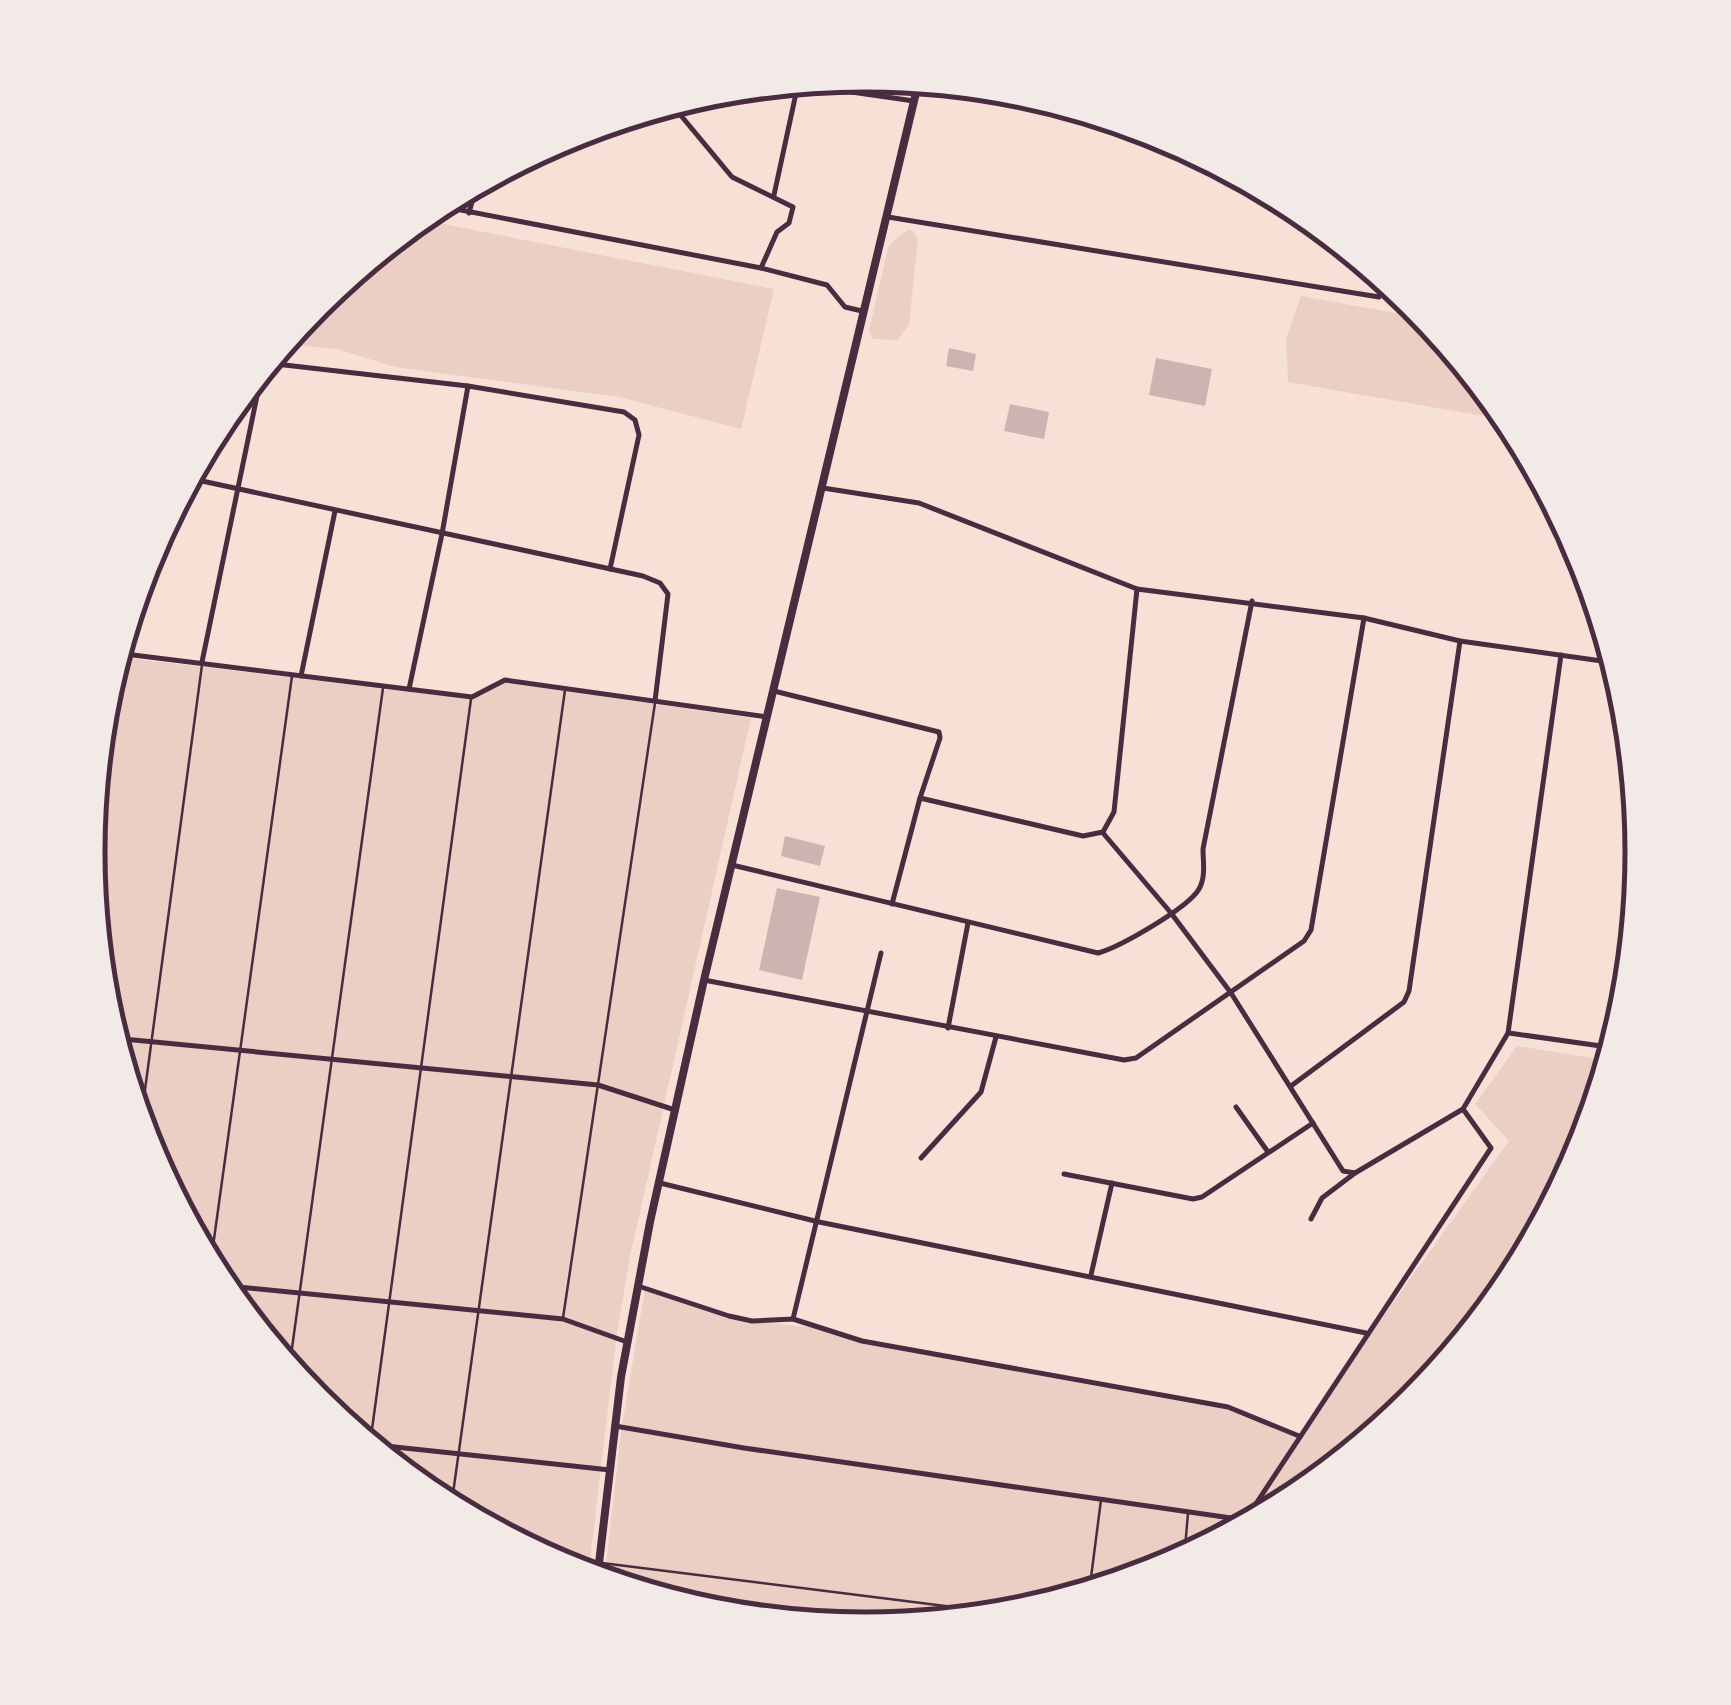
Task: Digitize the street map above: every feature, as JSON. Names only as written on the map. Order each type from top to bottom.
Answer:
[{"type":"main road","points":[[599,1562],[627,1342],[675,1110],[916,94]]},
{"type":"street","points":[[853,93],[914,102]]},
{"type":"street","points":[[774,195],[795,96]]},
{"type":"street","points":[[681,115],[732,177],[793,207],[788,223],[777,232],[761,268]]},
{"type":"street","points":[[469,214],[472,203]]},
{"type":"street","points":[[458,211],[761,268],[827,285],[845,307],[865,312]]},
{"type":"street","points":[[888,217],[1379,297]]},
{"type":"street","points":[[282,366],[468,386],[617,409],[635,420],[639,436],[610,569]]},
{"type":"street","points":[[408,690],[442,534],[468,386]]},
{"type":"street","points":[[202,664],[258,397]]},
{"type":"street","points":[[202,481],[660,583],[668,594],[655,701]]},
{"type":"street","points":[[822,488],[919,503],[1138,588],[1364,618],[1460,640],[1601,660]]},
{"type":"street","points":[[301,676],[335,510]]},
{"type":"street","points":[[920,798],[1083,836],[1102,832],[1114,812],[1138,588]]},
{"type":"street","points":[[732,865],[1098,952],[1113,949],[1199,891],[1204,876],[1203,849],[1252,601]]},
{"type":"street","points":[[704,980],[996,1037],[1124,1060],[1136,1058],[1304,942],[1311,930],[1364,618]]},
{"type":"street","points":[[1291,1086],[1404,1002],[1409,990],[1460,640]]},
{"type":"street","points":[[131,655],[472,698],[505,680],[768,717]]},
{"type":"street","points":[[1311,1219],[1322,1198],[1463,1108],[1508,1033],[1561,655]]},
{"type":"street","points":[[774,691],[938,732],[940,738],[892,904]]},
{"type":"street","points":[[1102,832],[1232,993],[1343,1171],[1355,1174]]},
{"type":"street","points":[[948,1028],[968,922]]},
{"type":"street","points":[[793,1319],[881,952]]},
{"type":"street","points":[[1508,1033],[1601,1046]]},
{"type":"street","points":[[920,1158],[981,1092],[996,1037]]},
{"type":"street","points":[[129,1040],[598,1085],[675,1110]]},
{"type":"street","points":[[1236,1107],[1268,1152]]},
{"type":"street","points":[[1254,1506],[1490,1148],[1463,1108]]},
{"type":"street","points":[[1064,1174],[1193,1198],[1202,1196],[1314,1122]]},
{"type":"street","points":[[660,1183],[819,1222],[1366,1333]]},
{"type":"street","points":[[1091,1275],[1112,1183]]},
{"type":"street","points":[[638,1286],[752,1321],[793,1319],[862,1342],[1228,1407],[1299,1436]]},
{"type":"street","points":[[242,1287],[562,1319],[627,1342]]},
{"type":"street","points":[[615,1426],[1232,1518]]},
{"type":"street","points":[[393,1447],[610,1470]]},
{"type":"lane","points":[[144,1092],[202,664]]},
{"type":"lane","points":[[214,1242],[292,675]]},
{"type":"lane","points":[[292,1351],[383,686]]},
{"type":"lane","points":[[454,1491],[566,689]]},
{"type":"lane","points":[[371,1430],[472,698]]},
{"type":"lane","points":[[562,1319],[655,701]]},
{"type":"lane","points":[[1091,1578],[1101,1499]]},
{"type":"lane","points":[[1186,1542],[1188,1512]]},
{"type":"lane","points":[[599,1562],[954,1607]]},
{"type":"shaded area","points":[[440,223],[774,289],[741,429],[619,397],[395,367],[337,349],[299,346],[364,281]]},
{"type":"shaded area","points":[[908,230],[918,239],[909,325],[897,340],[873,339],[869,331],[888,248]]},
{"type":"shaded area","points":[[1301,296],[1402,314],[1437,351],[1487,417],[1288,382],[1286,339]]},
{"type":"shaded area","points":[[130,659],[472,698],[505,682],[751,718],[631,1252],[617,1333],[590,1561],[485,1511],[364,1424],[294,1354],[234,1275],[207,1232],[163,1143],[131,1049],[120,1001],[112,952],[105,852],[112,753]]},
{"type":"shaded area","points":[[1517,1046],[1597,1059],[1568,1143],[1547,1189],[1524,1232],[1468,1315],[1437,1354],[1367,1424],[1246,1511],[1156,1555],[1062,1587],[965,1606],[915,1611],[816,1611],[766,1606],[669,1587],[606,1566],[621,1432],[645,1288],[752,1321],[825,1329],[862,1341],[1228,1407],[1303,1435],[1509,1141],[1475,1104]]},
{"type":"building","points":[[949,348],[976,354],[973,371],[946,366]]},
{"type":"building","points":[[1156,358],[1212,369],[1205,406],[1149,395]]},
{"type":"building","points":[[1010,404],[1049,412],[1044,439],[1004,431]]},
{"type":"building","points":[[785,836],[825,846],[820,866],[781,856]]},
{"type":"building","points":[[777,888],[820,897],[802,980],[759,970]]}]
